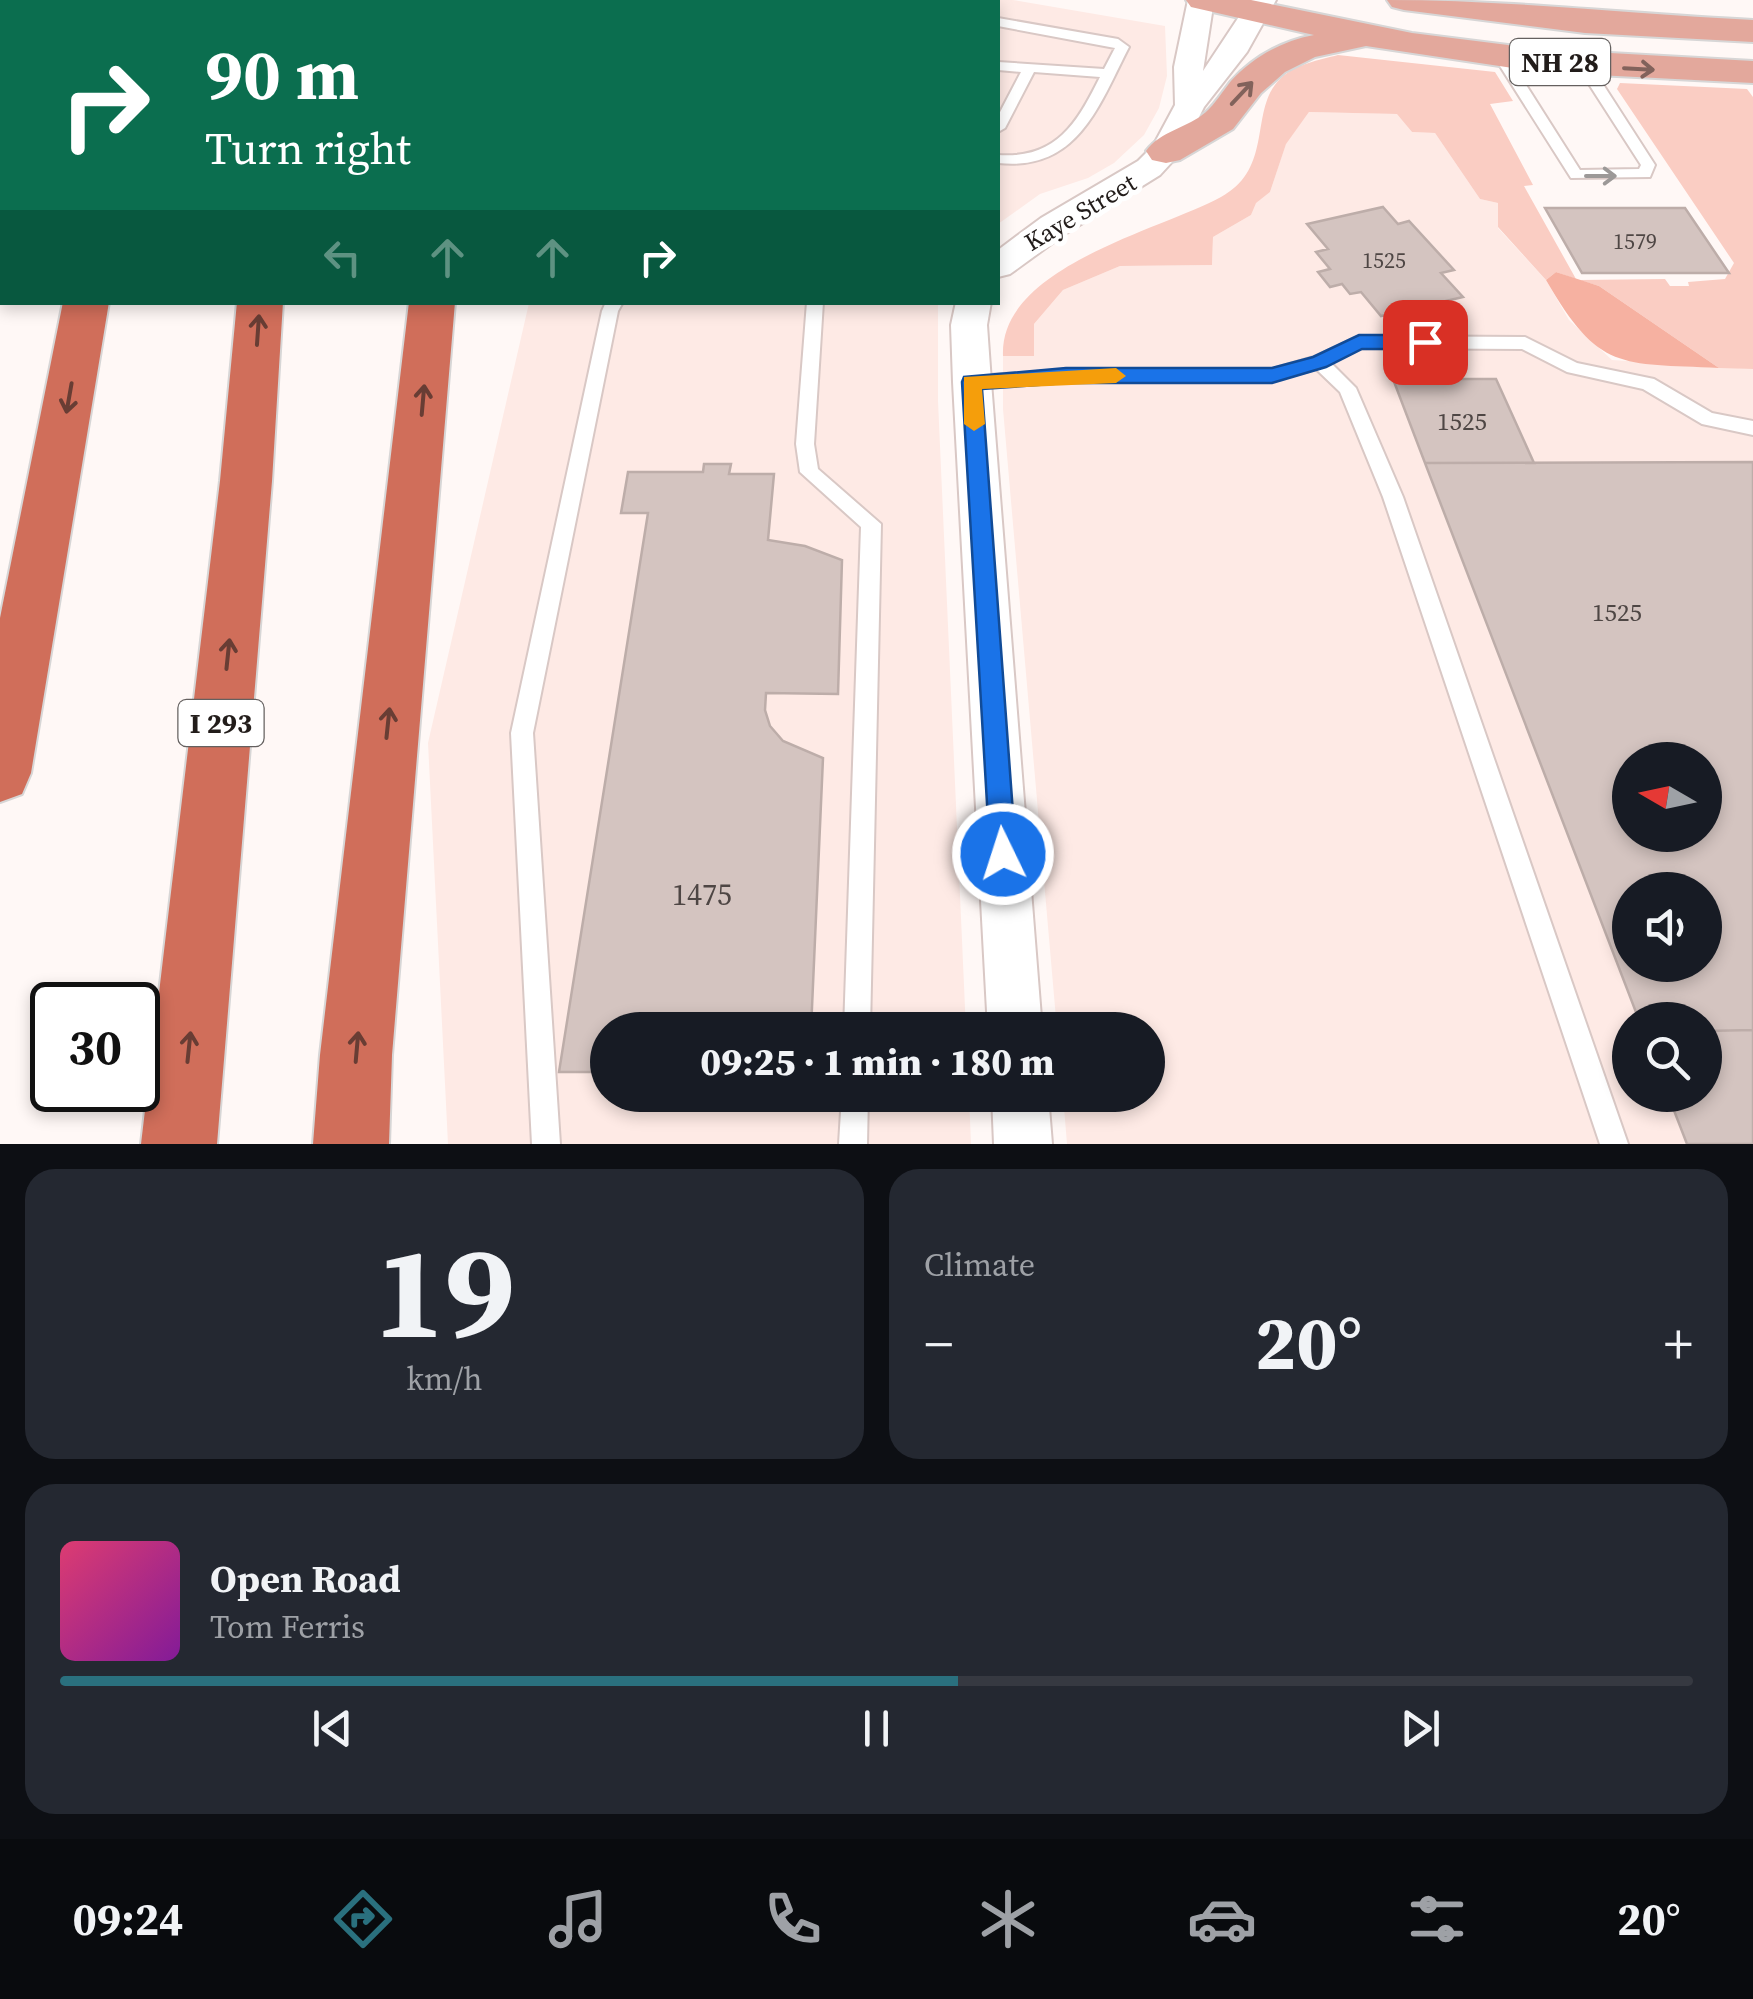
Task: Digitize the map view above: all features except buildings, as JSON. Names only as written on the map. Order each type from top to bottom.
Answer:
[{"type":"highway","points":[[0,773],[85,305]]},
{"type":"highway","name":"I 293","points":[[179,1144],[246,481],[260,305]]},
{"type":"highway","points":[[351,1144],[356,1055],[431,305]]},
{"type":"main road","name":"NH 28","points":[[1202,0],[1259,6],[1368,36],[1500,54],[1583,64],[1753,72]]},
{"type":"main road","name":"NH 28","points":[[1404,0],[1505,14],[1662,28],[1753,31]]},
{"type":"main road","points":[[1458,0],[1505,14]]},
{"type":"main road","points":[[1166,151],[1199,136],[1219,120],[1248,85],[1290,54],[1368,36]]},
{"type":"street","name":"Kaye Street","points":[[1190,104],[1188,67],[1202,0]]},
{"type":"street","name":"Kaye Street","points":[[1000,265],[1053,226],[1128,183],[1166,151],[1190,104],[1233,52],[1259,6]]},
{"type":"street","points":[[973,305],[969,324],[972,382],[1014,1012]]},
{"type":"street","points":[[1021,1112],[1023,1144]]},
{"type":"lane","points":[[1000,22],[1118,43],[1122,47],[1072,136],[1031,157],[1000,159]]},
{"type":"lane","points":[[1500,54],[1576,175],[1645,174],[1648,165],[1583,64]]},
{"type":"lane","points":[[1000,66],[1108,72]]},
{"type":"lane","points":[[1000,124],[1030,68]]},
{"type":"lane","points":[[546,1144],[522,733],[613,305]]},
{"type":"lane","points":[[816,305],[805,444],[810,472],[870,524],[856,1012]]},
{"type":"lane","points":[[972,382],[1066,376],[1272,375],[1319,362],[1359,342],[1524,342],[1574,368],[1648,384],[1708,418],[1753,428]]},
{"type":"lane","points":[[1319,362],[1346,388],[1393,497],[1614,1144]]},
{"type":"lane","points":[[854,1144],[855,1112]]},
{"type":"shaded area","points":[[1000,0],[1165,26],[1167,76],[1159,108],[1144,135],[1114,163],[1088,178],[1040,194],[1000,223]]},
{"type":"shaded area","points":[[1338,55],[1495,72],[1513,101],[1490,104],[1533,185],[1524,186],[1576,279],[1556,272],[1546,280],[1498,227],[1498,203],[1480,199],[1435,133],[1412,132],[1397,114],[1309,112],[1286,144],[1270,192],[1256,203],[1251,215],[1213,237],[1212,265],[1120,266],[1063,290],[1034,324],[1034,356],[1003,356],[1009,325],[1027,298],[1054,276],[1087,256],[1221,197],[1238,185],[1249,171],[1265,106],[1281,78],[1301,66]]},
{"type":"shaded area","points":[[1620,83],[1747,89],[1753,97],[1753,369],[1719,368],[1599,286],[1579,280],[1665,279],[1670,286],[1689,286],[1688,282],[1725,279],[1734,263],[1617,89]]},
{"type":"shaded area","points":[[1309,112],[1398,114],[1412,132],[1435,133],[1480,199],[1498,203],[1498,228],[1546,280],[1569,320],[1612,360],[1753,369],[1753,1144],[1067,1144],[1064,1112],[1165,1112],[1165,1012],[1055,1012],[1003,409],[1003,356],[1034,355],[1034,324],[1063,290],[1120,266],[1212,265],[1213,237],[1251,215],[1255,203],[1270,192],[1286,143]]},
{"type":"shaded area","points":[[1556,272],[1599,286],[1719,368],[1635,362],[1598,347],[1581,332],[1546,280]]},
{"type":"shaded area","points":[[529,305],[938,305],[938,401],[965,1012],[590,1012],[590,1112],[970,1112],[971,1144],[448,1144],[428,743]]},
{"type":"slow traffic","points":[[974,424],[972,382],[1116,376]]},
{"type":"route","points":[[1003,854],[972,382],[1066,376],[1272,375],[1319,362],[1359,342],[1425,342]]}]
